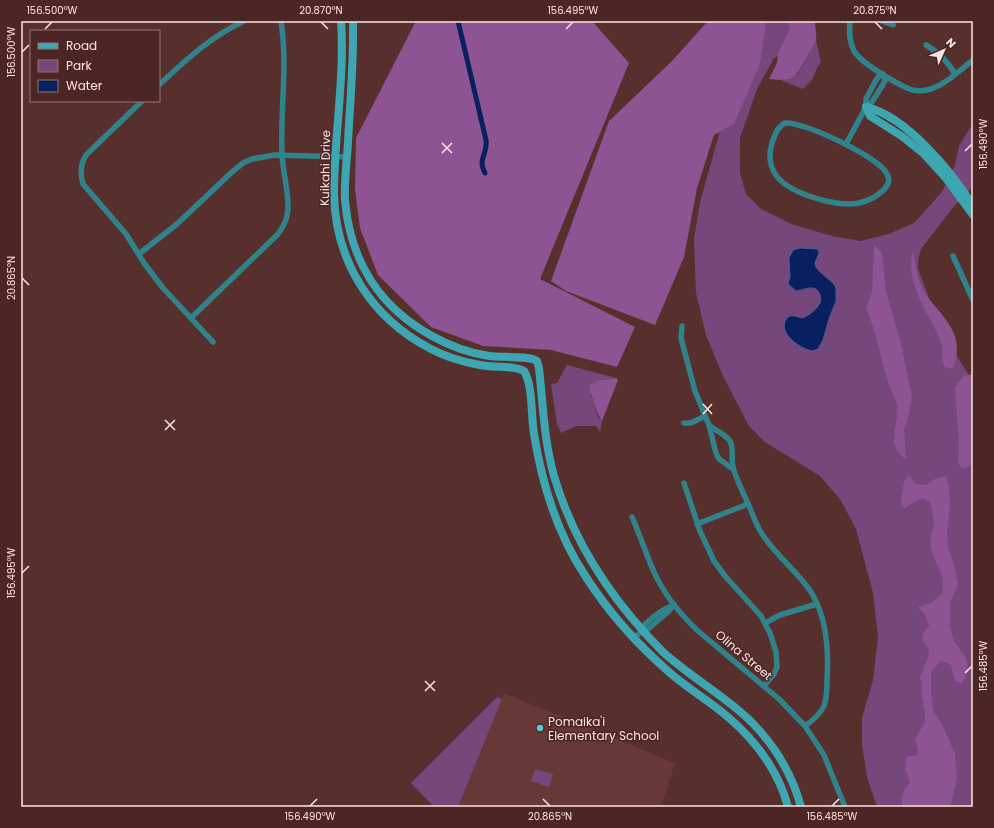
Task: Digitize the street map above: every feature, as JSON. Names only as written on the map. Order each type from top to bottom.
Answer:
[{"type":"main road","name":"Kuikahi Drive","points":[[341,21],[342,47],[334,193],[339,230],[344,250],[352,271],[370,300],[401,330],[431,349],[452,358],[480,366],[518,369],[524,371],[528,381],[534,432],[541,471],[553,512],[568,545],[585,576],[605,605],[633,639]]},
{"type":"main road","name":"Kuikahi Drive","points":[[353,21],[345,200],[355,249],[369,278],[385,301],[416,328],[447,344],[469,352],[489,356],[530,358],[537,362],[546,434],[554,475],[568,515],[586,554],[608,589],[642,630]]},
{"type":"main road","points":[[866,107],[875,109],[913,135],[947,170],[973,206]]},
{"type":"main road","points":[[866,107],[870,116],[903,137],[924,154],[945,177],[973,215]]},
{"type":"main road","points":[[642,630],[664,653],[737,709],[759,730],[781,760],[792,781],[800,807]]},
{"type":"main road","points":[[633,639],[671,674],[744,731],[769,763],[788,807]]},
{"type":"street","points":[[160,84],[198,49],[232,26],[244,21]]},
{"type":"street","points":[[191,318],[278,235],[283,228],[288,210],[288,196],[282,155],[285,61],[281,21]]},
{"type":"street","points":[[850,21],[850,38],[854,51],[864,62],[909,88],[919,91],[926,91],[938,86],[973,60]]},
{"type":"street","points":[[882,21],[893,25]]},
{"type":"street","points":[[926,45],[946,61],[955,74]]},
{"type":"street","points":[[846,144],[866,107],[866,99],[878,77],[883,74]]},
{"type":"street","points":[[141,102],[86,155],[81,166],[83,184],[116,222],[163,288],[213,342]]},
{"type":"street","points":[[785,123],[792,123],[846,144],[883,168],[889,179],[887,186],[883,191],[856,204],[839,204],[808,196],[780,180],[774,173],[771,166],[770,151],[773,141],[778,129],[785,123]]},
{"type":"street","points":[[139,254],[177,224],[243,163],[258,158],[275,155],[347,157]]},
{"type":"street","points":[[953,256],[973,300]]},
{"type":"street","points":[[682,326],[681,338],[695,391],[709,425],[716,453],[719,458],[733,469]]},
{"type":"street","points":[[684,422],[691,423],[705,416]]},
{"type":"street","points":[[709,425],[719,433],[724,434],[731,442],[733,469],[756,523],[765,539],[808,588],[817,604],[824,624],[827,661],[826,694],[823,708],[817,717],[805,726]]},
{"type":"street","points":[[684,483],[697,524],[714,561],[765,623],[773,641],[777,661],[774,674],[764,686]]},
{"type":"street","points":[[697,524],[748,504]]},
{"type":"street","name":"Olina Street","points":[[632,517],[654,572],[672,605],[698,631],[792,711],[805,726],[824,755],[845,807]]},
{"type":"street","points":[[765,623],[780,615],[817,604]]},
{"type":"street","points":[[633,639],[642,630],[643,626],[665,608],[672,605]]},
{"type":"shaded area","points":[[416,21],[592,21],[629,63],[540,279],[635,327],[617,367],[551,350],[483,346],[431,327],[378,275],[360,228],[355,190],[356,138]]},
{"type":"shaded area","points":[[708,21],[766,21],[760,64],[734,124],[714,135],[697,188],[684,257],[655,325],[566,291],[551,281],[609,121],[672,61]]},
{"type":"shaded area","points":[[788,21],[815,21],[816,40],[802,66],[794,77],[785,80],[769,79],[777,63],[778,53],[790,29]]},
{"type":"shaded area","points":[[874,245],[882,253],[886,292],[900,340],[912,396],[909,415],[904,430],[906,459],[899,454],[894,441],[897,405],[888,382],[875,334],[866,308],[872,292]]},
{"type":"shaded area","points":[[913,251],[917,273],[925,293],[950,325],[954,333],[957,348],[953,369],[944,367],[942,358],[942,344],[915,287],[911,263]]},
{"type":"shaded area","points":[[973,374],[973,389],[971,394],[973,396],[973,465],[963,468],[958,464],[959,446],[955,387],[964,376]]},
{"type":"shaded area","points":[[616,378],[618,380],[602,421],[592,399],[589,385],[600,380]]},
{"type":"shaded area","points":[[908,475],[916,484],[926,485],[935,479],[946,476],[949,488],[950,504],[947,533],[948,548],[954,564],[958,585],[950,603],[950,626],[954,641],[966,658],[968,671],[962,684],[955,681],[951,665],[940,661],[931,673],[931,691],[933,710],[943,726],[955,754],[957,779],[950,807],[902,807],[903,794],[910,782],[905,768],[906,757],[917,755],[918,749],[915,739],[925,722],[920,677],[928,657],[929,649],[922,640],[923,633],[929,626],[925,615],[918,607],[931,603],[942,594],[943,578],[932,553],[930,542],[934,522],[930,502],[923,498],[904,508],[901,502],[904,482]]},
{"type":"shaded area","name":"Pomaika'i Elementary School","points":[[504,693],[675,763],[661,807],[458,807]]},
{"type":"green space","points":[[751,21],[805,21],[793,49],[774,58],[757,89],[740,138],[740,173],[746,194],[761,209],[791,224],[832,236],[861,241],[889,234],[914,223],[942,192],[955,165],[959,146],[973,123],[973,187],[954,206],[921,249],[918,260],[918,269],[932,306],[950,345],[973,382],[973,807],[877,807],[867,777],[862,745],[862,718],[873,680],[878,637],[873,593],[856,529],[840,499],[820,476],[765,442],[749,426],[723,376],[706,335],[696,293],[694,239],[700,202]]},
{"type":"green space","points":[[816,40],[821,62],[812,80],[803,89],[781,80],[792,78],[797,75]]},
{"type":"green space","points":[[567,365],[616,378],[600,380],[591,395],[598,417],[602,421],[600,432],[596,426],[576,426],[561,433],[557,424],[551,384],[557,383]]},
{"type":"green space","points":[[497,697],[502,699],[458,807],[434,807],[411,783]]},
{"type":"green space","points":[[535,769],[553,774],[549,787],[531,781]]},
{"type":"water","points":[[800,248],[818,249],[819,253],[815,263],[816,267],[834,284],[836,288],[836,301],[823,340],[818,349],[812,351],[800,346],[790,338],[784,327],[785,321],[789,316],[802,318],[811,314],[821,300],[820,294],[815,289],[808,288],[796,291],[788,284],[790,277],[789,258],[793,250]]},
{"type":"waterway","points":[[458,21],[486,140],[486,149],[482,160],[485,173]]},
{"type":"place","name":"Pomaika'i Elementary School","points":[[540,728]]}]
